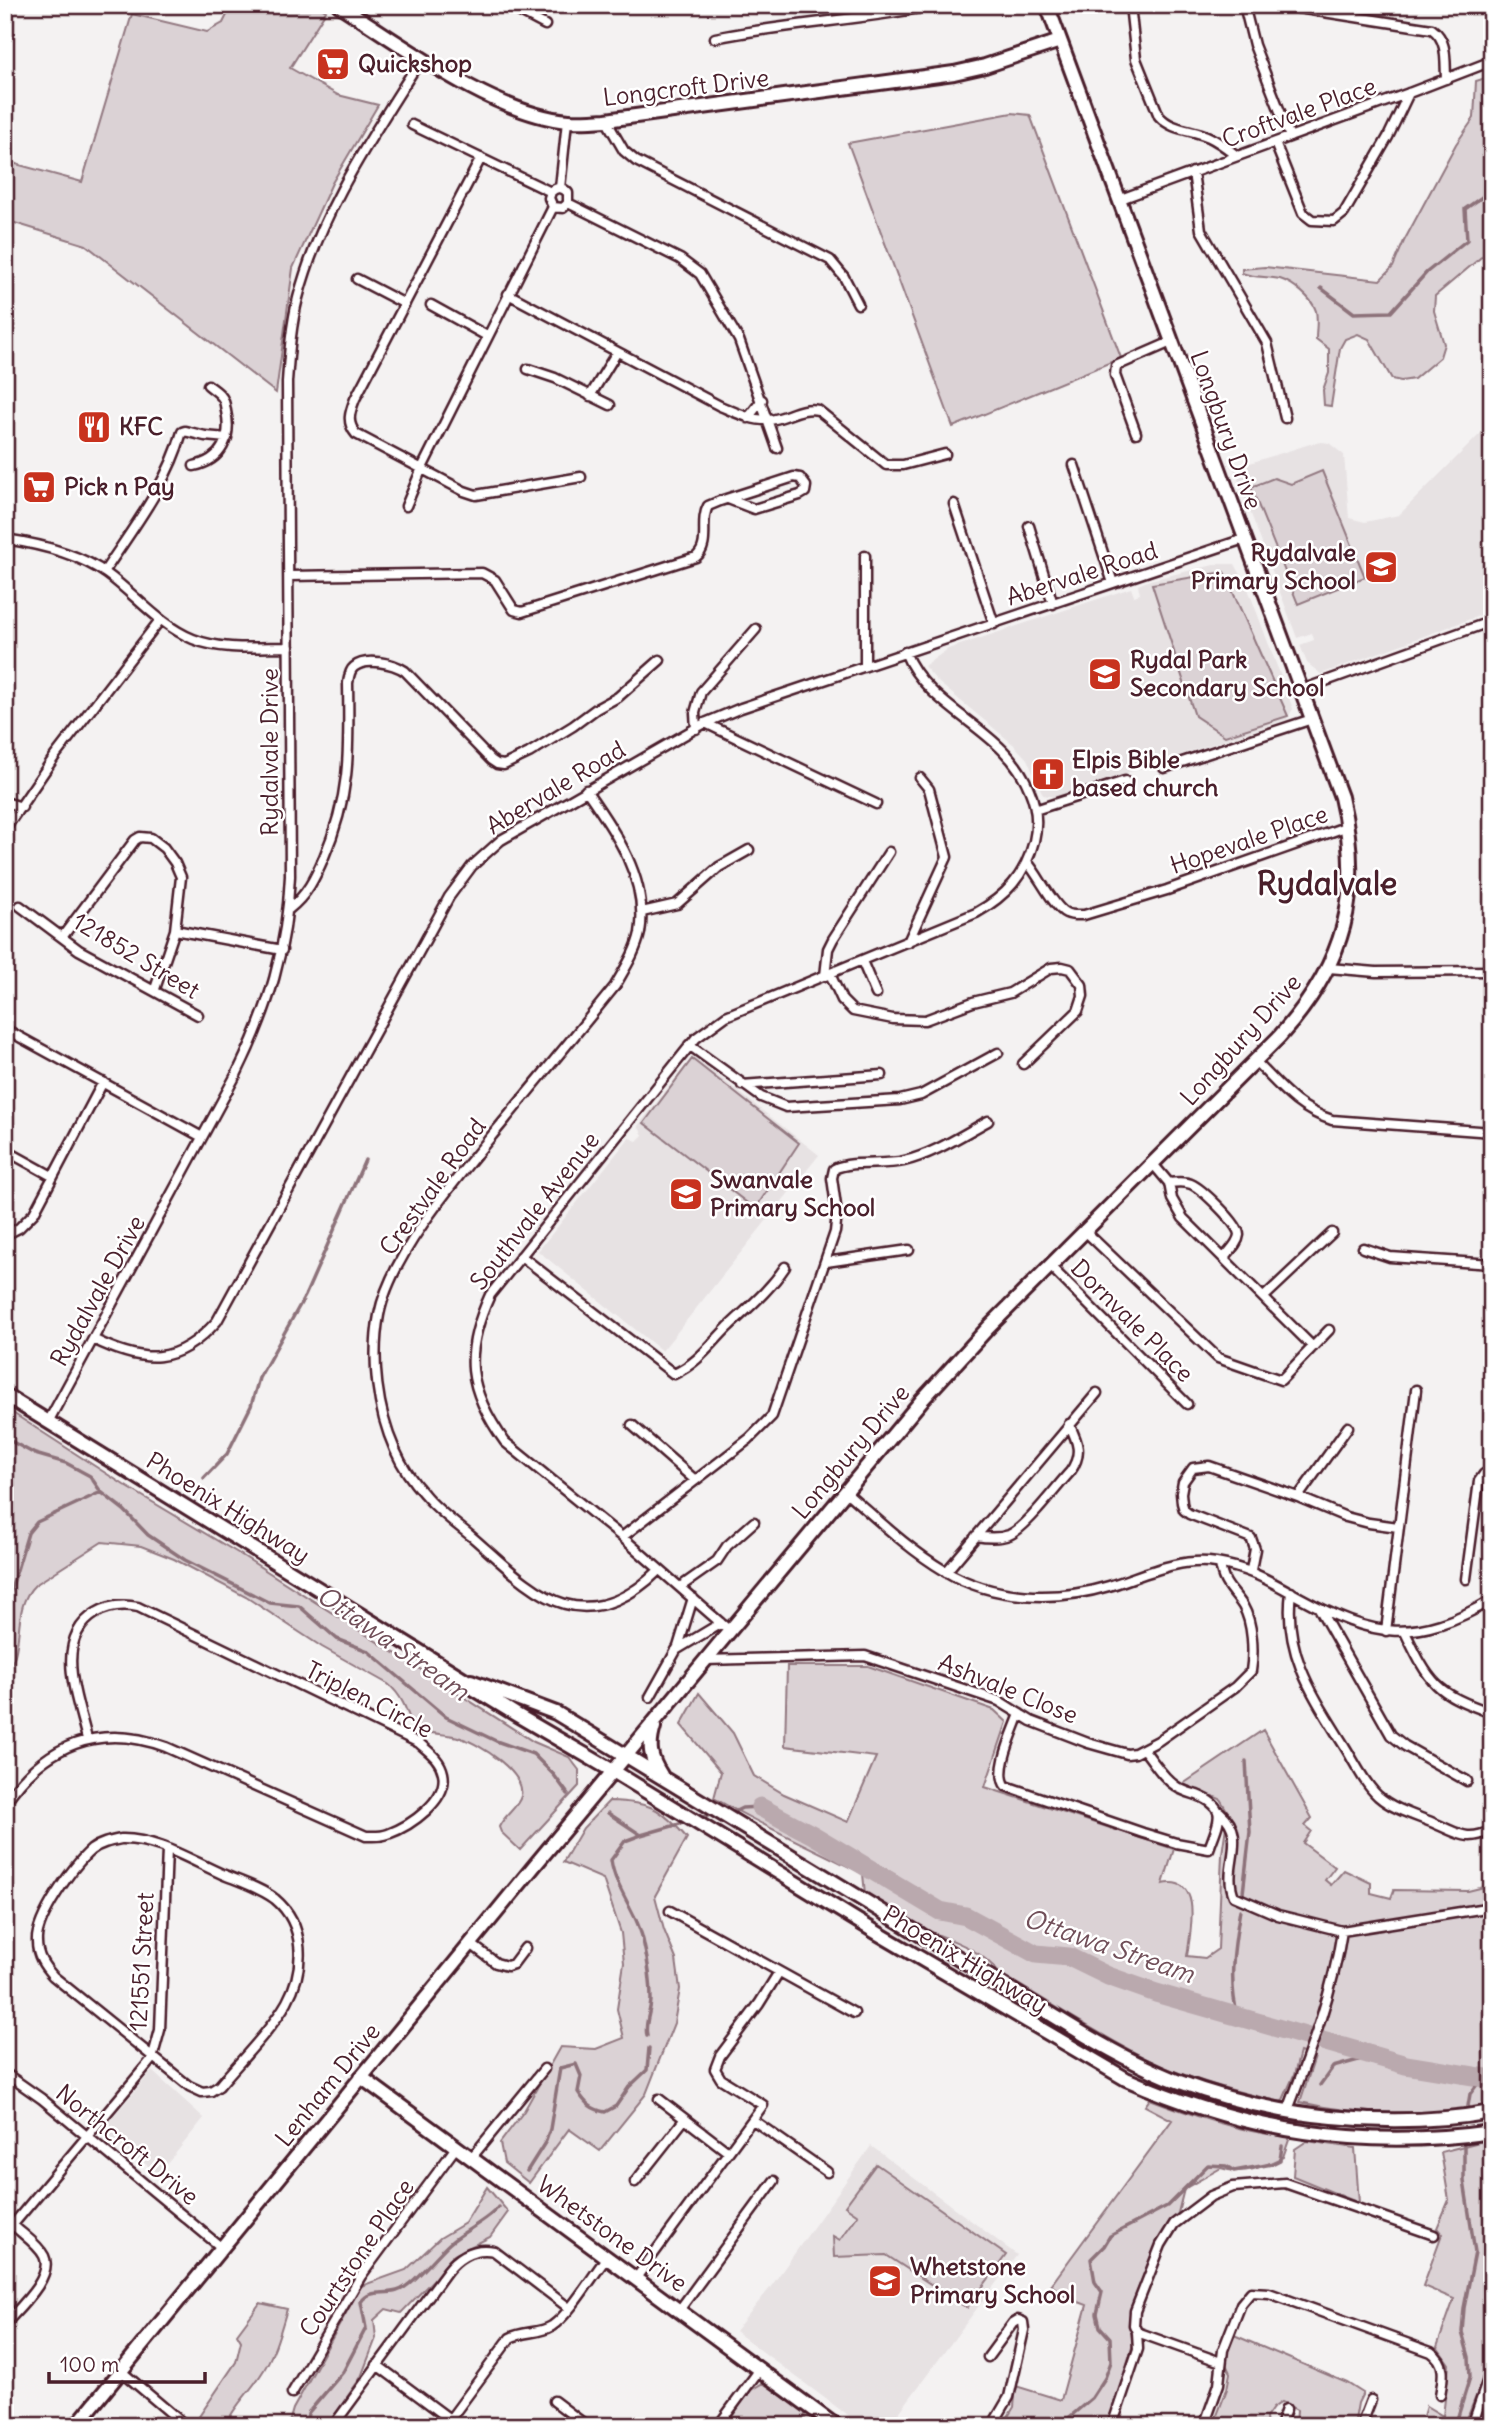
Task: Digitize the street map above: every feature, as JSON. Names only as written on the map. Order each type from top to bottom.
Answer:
[{"type":"street","name":"Longcroft Drive","points":[[340,5],[486,96],[514,108],[567,121],[606,120],[954,73],[985,66],[1060,40]]},
{"type":"street","points":[[507,5],[545,25]]},
{"type":"street","points":[[715,38],[753,30],[894,14],[937,5]]},
{"type":"street","name":"Longbury Drive","points":[[613,1771],[705,1660],[726,1627],[846,1492],[951,1366],[1304,1010],[1329,968],[1348,905],[1351,850],[1340,797],[1046,5]]},
{"type":"street","points":[[1130,5],[1136,59],[1159,116],[1164,123],[1173,127],[1208,136],[1237,156]]},
{"type":"street","points":[[1244,5],[1254,45],[1290,137]]},
{"type":"street","points":[[1298,8],[1432,29],[1441,37],[1443,44],[1446,79]]},
{"type":"street","name":"Rydalvale Drive","points":[[48,1422],[257,1033],[282,950],[289,909],[287,382],[291,339],[298,299],[312,253],[339,192],[422,57]]},
{"type":"street","name":"Croftvale Place","points":[[1118,200],[1492,61]]},
{"type":"street","points":[[1276,143],[1303,213],[1312,220],[1334,221],[1343,213],[1388,137],[1409,93]]},
{"type":"street","points":[[606,120],[624,151],[636,161],[830,260],[844,277],[858,304]]},
{"type":"street","points":[[560,188],[567,121]]},
{"type":"street","points":[[412,125],[551,192],[560,188]]},
{"type":"street","points":[[481,158],[355,399],[349,422],[356,434],[476,495],[581,477]]},
{"type":"street","points":[[1193,172],[1201,230],[1266,343],[1284,418]]},
{"type":"street","points":[[560,188],[568,193],[568,203]]},
{"type":"street","points":[[551,192],[549,202],[553,207],[560,209],[568,203]]},
{"type":"street","points":[[568,203],[680,259],[700,274],[739,340],[777,448]]},
{"type":"street","points":[[406,506],[422,468],[553,207]]},
{"type":"street","points":[[357,279],[405,304]]},
{"type":"street","points":[[508,294],[720,406],[748,418],[768,420],[805,410],[818,410],[886,465],[903,464],[945,454]]},
{"type":"street","points":[[430,305],[487,336]]},
{"type":"street","points":[[1136,433],[1115,375],[1116,366],[1171,342]]},
{"type":"street","points":[[590,396],[617,352]]},
{"type":"street","points":[[528,369],[610,405]]},
{"type":"street","points":[[194,466],[207,463],[221,451],[227,438],[229,422],[224,398],[208,385]]},
{"type":"street","points":[[748,418],[762,400]]},
{"type":"street","points":[[104,572],[150,502],[177,450],[182,432],[227,438]]},
{"type":"street","points":[[1074,465],[1113,583]]},
{"type":"street","points":[[289,576],[482,573],[495,580],[508,605],[522,612],[696,557],[703,547],[704,513],[708,506],[728,499],[794,477],[800,478],[806,486],[805,492],[800,495],[754,509],[728,499]]},
{"type":"street","points":[[954,503],[994,624]]},
{"type":"street","points":[[1029,526],[1053,604]]},
{"type":"street","points":[[5,539],[32,543],[73,556],[104,572],[160,620],[193,639],[234,648],[289,647]]},
{"type":"street","name":"Abervale Road","points":[[93,1339],[128,1355],[152,1357],[179,1351],[217,1321],[432,927],[458,883],[485,852],[501,840],[705,723],[741,708],[1244,539]]},
{"type":"street","points":[[864,556],[865,666]]},
{"type":"street","points":[[5,829],[70,736],[160,620]]},
{"type":"street","points":[[1301,690],[1492,621]]},
{"type":"street","points":[[696,729],[695,713],[701,692],[756,629]]},
{"type":"street","name":"Southvale Avenue","points":[[726,1627],[505,1441],[490,1421],[479,1399],[472,1373],[475,1332],[490,1294],[689,1045],[726,1016],[976,914],[1010,890],[1027,862],[1036,833],[1035,810],[1024,775],[1010,755],[922,681],[911,667],[905,652]]},
{"type":"street","points":[[289,909],[306,894],[311,885],[340,814],[348,766],[348,683],[354,667],[374,663],[397,666],[405,671],[491,760],[504,765],[539,747],[618,697],[660,660]]},
{"type":"street","points":[[1164,768],[1312,719]]},
{"type":"street","points":[[705,723],[876,804]]},
{"type":"street","points":[[908,942],[947,857],[929,789],[920,778]]},
{"type":"street","points":[[1035,810],[1125,781]]},
{"type":"street","name":"Crestvale Road","points":[[586,790],[610,824],[638,884],[642,912],[640,935],[615,986],[472,1160],[418,1233],[387,1290],[380,1314],[376,1347],[380,1398],[394,1449],[425,1497],[543,1594],[565,1604],[605,1605],[625,1597],[645,1584],[659,1570]]},
{"type":"street","points":[[5,802],[22,807]]},
{"type":"street","name":"Hopevale Place","points":[[1027,862],[1058,907],[1070,915],[1084,915],[1163,891],[1348,826]]},
{"type":"street","points":[[63,936],[135,840],[140,837],[151,838],[164,848],[181,877],[175,930],[155,989]]},
{"type":"street","points":[[642,912],[677,904],[719,867],[749,850]]},
{"type":"street","points":[[889,852],[828,949],[828,975],[842,1000],[853,1011],[893,1019],[925,1020],[973,1002],[1010,993],[1051,968],[1057,966],[1070,969],[1082,985],[1083,996],[1078,1010],[1023,1064]]},
{"type":"street","name":"121852 Street","points":[[20,906],[79,950],[155,989],[198,1015]]},
{"type":"street","points":[[175,930],[282,950]]},
{"type":"street","points":[[862,961],[876,994]]},
{"type":"street","points":[[1329,968],[1376,972],[1492,971]]},
{"type":"street","points":[[5,1029],[202,1138]]},
{"type":"street","points":[[689,1045],[741,1084],[771,1103],[786,1107],[900,1100],[930,1092],[998,1053]]},
{"type":"street","points":[[1255,1061],[1299,1105],[1313,1114],[1332,1120],[1492,1132]]},
{"type":"street","points":[[741,1084],[882,1074]]},
{"type":"street","points":[[5,1235],[19,1228],[34,1213],[103,1082]]},
{"type":"street","points":[[622,1537],[761,1429],[772,1416],[835,1233],[837,1213],[832,1172],[838,1167],[895,1162],[926,1154],[988,1121]]},
{"type":"street","points":[[5,1150],[52,1176]]},
{"type":"street","points":[[1153,1164],[1169,1184],[1175,1207],[1313,1347]]},
{"type":"street","points":[[1169,1184],[1183,1182],[1198,1188],[1236,1226],[1239,1237],[1224,1258]]},
{"type":"street","points":[[1085,1231],[1219,1357],[1281,1380],[1329,1330]]},
{"type":"street","points":[[1264,1297],[1332,1233]]},
{"type":"street","points":[[1363,1248],[1390,1258],[1492,1264]]},
{"type":"street","points":[[826,1262],[909,1250]]},
{"type":"street","points":[[521,1256],[674,1374],[699,1359],[726,1328],[764,1295],[785,1267]]},
{"type":"street","name":"Dornvale Place","points":[[1050,1266],[1187,1404]]},
{"type":"street","points":[[1386,1631],[1416,1390]]},
{"type":"street","points":[[946,1572],[1097,1393]]},
{"type":"street","name":"Phoenix Highway","points":[[5,1395],[464,1679],[500,1705],[1126,2080],[1170,2098],[1264,2126],[1333,2137],[1425,2139],[1492,2132]]},
{"type":"street","points":[[976,1536],[992,1538],[1010,1535],[1070,1472],[1077,1462],[1079,1446],[1069,1424]]},
{"type":"street","points":[[632,1425],[695,1479]]},
{"type":"street","points":[[1298,1497],[1348,1427]]},
{"type":"street","points":[[1251,1570],[1255,1549],[1251,1538],[1184,1510],[1181,1493],[1187,1475],[1193,1468],[1209,1466],[1355,1520],[1398,1527]]},
{"type":"street","points":[[1466,1578],[1479,1481],[1484,1474],[1492,1471]]},
{"type":"street","points":[[846,1492],[907,1545],[946,1572],[993,1590],[1013,1594],[1055,1596],[1107,1586],[1181,1563],[1198,1561],[1251,1570],[1318,1607],[1360,1626],[1386,1631],[1405,1632],[1442,1624],[1470,1613],[1492,1600]]},
{"type":"street","points":[[680,1587],[717,1561],[727,1546],[754,1522]]},
{"type":"street","points":[[1220,1564],[1224,1581],[1244,1609],[1251,1639],[1251,1671],[1235,1687],[1144,1750],[1168,1780],[1178,1788],[1210,1801],[1229,1821],[1235,1838],[1230,1882],[1234,1896],[1278,1915],[1342,1931],[1492,1907]]},
{"type":"street","points":[[1291,1592],[1289,1604],[1294,1646],[1308,1688],[1377,1795],[1397,1808],[1462,1835],[1477,1837],[1492,1830]]},
{"type":"street","points":[[650,1697],[676,1650],[693,1598]]},
{"type":"street","name":"Triplen Circle","points":[[5,1803],[28,1774],[52,1754],[87,1739],[121,1736],[149,1741],[366,1836],[389,1834],[414,1819],[439,1798],[443,1784],[443,1774],[438,1761],[419,1743],[129,1605],[100,1610],[87,1618],[71,1646],[72,1676],[87,1739]]},
{"type":"street","points":[[1318,1607],[1391,1735],[1405,1746],[1467,1781]]},
{"type":"street","points":[[676,1650],[726,1627]]},
{"type":"street","points":[[1405,1632],[1422,1669],[1441,1691],[1492,1713]]},
{"type":"street","name":"Ashvale Close","points":[[705,1660],[865,1656],[999,1701],[1031,1721],[1117,1752],[1135,1754],[1144,1750]]},
{"type":"street","name":"Phoenix Highway","points":[[464,1679],[556,1713],[1129,2060],[1176,2080],[1217,2095],[1330,2118],[1404,2121],[1492,2112]]},
{"type":"street","points":[[1020,1714],[1000,1772],[1002,1782],[1006,1786],[1143,1833],[1209,1849],[1220,1812]]},
{"type":"street","points":[[656,1720],[649,1745],[654,1764],[665,1780]]},
{"type":"street","name":"Lenham Drive","points":[[76,2426],[613,1771]]},
{"type":"street","points":[[135,1839],[167,1849],[272,1897],[291,1917],[300,1947],[295,1978],[286,2002],[219,2086],[211,2091],[195,2090],[152,2059],[53,1976],[44,1967],[36,1941],[43,1917],[90,1851],[107,1842],[135,1839]]},
{"type":"street","name":"121551 Street","points":[[5,2234],[152,2059],[157,2048],[167,1849]]},
{"type":"street","points":[[670,1911],[854,2014]]},
{"type":"street","points":[[1288,2110],[1334,1973],[1342,1931]]},
{"type":"street","points":[[471,1944],[496,1963],[507,1966],[513,1964],[525,1948]]},
{"type":"street","points":[[636,2278],[763,2105],[721,2079],[715,2069],[720,2056],[779,1972]]},
{"type":"street","points":[[472,2157],[544,2070]]},
{"type":"street","name":"Northcroft Drive","points":[[5,2073],[88,2136],[222,2248]]},
{"type":"street","name":"Whetstone Drive","points":[[361,2077],[836,2426]]},
{"type":"street","points":[[659,2099],[728,2152]]},
{"type":"street","points":[[635,2182],[684,2120]]},
{"type":"street","points":[[753,2120],[827,2172]]},
{"type":"street","name":"Courtstone Place","points":[[292,2393],[361,2276],[457,2146]]},
{"type":"street","points":[[680,2309],[774,2180]]},
{"type":"street","points":[[1112,2426],[1136,2358],[1139,2342],[1134,2325],[1135,2311],[1166,2235],[1184,2215],[1222,2190],[1245,2185],[1285,2183],[1434,2235]]},
{"type":"street","points":[[5,2324],[43,2279],[47,2270],[45,2257],[40,2250],[13,2225]]},
{"type":"street","points":[[334,2426],[460,2257],[486,2249],[494,2251],[569,2308]]},
{"type":"street","points":[[377,2365],[452,2424],[510,2338],[523,2332],[550,2327],[569,2308],[607,2257]]},
{"type":"street","points":[[1205,2426],[1219,2384],[1223,2350],[1241,2304],[1249,2293],[1261,2291],[1431,2352],[1442,2363],[1440,2395]]},
{"type":"street","points":[[988,2357],[1013,2323],[1018,2320],[1023,2322],[1024,2330],[1009,2397],[1000,2422],[992,2426]]},
{"type":"street","points":[[1137,2332],[1222,2362]]},
{"type":"street","points":[[718,2426],[760,2369]]},
{"type":"street","points":[[121,2371],[186,2426]]},
{"type":"street","points":[[1472,2426],[1490,2373]]},
{"type":"street","points":[[1361,2426],[1371,2400]]},
{"type":"street","points":[[554,2401],[587,2426]]},
{"type":"street","points":[[1280,2426],[1286,2409]]},
{"type":"shaded area","points":[[232,5],[316,5],[326,11],[290,68],[338,95],[378,105],[332,183],[293,268],[276,393],[86,245],[5,220],[5,161],[82,182],[132,14],[207,32],[223,23]]},
{"type":"shaded area","points":[[1492,76],[1492,248],[1435,296],[1434,311],[1444,344],[1440,357],[1414,379],[1401,381],[1392,379],[1369,339],[1358,334],[1345,339],[1340,348],[1331,406],[1324,405],[1323,390],[1329,373],[1329,349],[1316,339],[1317,318],[1311,301],[1285,281],[1247,275],[1242,273],[1242,269],[1265,267],[1380,280],[1393,267],[1456,144],[1474,118],[1476,81]]},
{"type":"shaded area","points":[[1012,113],[1030,115],[1121,358],[953,427],[848,143]]},
{"type":"shaded area","name":"Rydalvale Primary School","points":[[1490,424],[1492,611],[1321,674],[1307,663],[1300,645],[1314,640],[1312,633],[1297,638],[1234,468],[1310,444],[1329,443],[1344,455],[1349,518],[1365,522],[1399,515]]},
{"type":"shaded area","points":[[1322,471],[1365,577],[1298,604],[1251,487],[1274,478],[1291,484]]},
{"type":"shaded area","name":"Rydal Park Secondary School","points":[[1218,564],[1235,564],[1247,586],[1293,709],[1287,719],[1055,797],[1043,795],[1027,759],[1013,744],[938,682],[924,666],[948,649],[1131,588],[1134,596],[1140,594],[1138,585],[1150,580]]},
{"type":"shaded area","points":[[1224,572],[1288,716],[1225,736],[1195,716],[1152,584]]},
{"type":"shaded area","name":"Swanvale Primary School","points":[[693,1056],[819,1155],[662,1351],[538,1251],[629,1138],[637,1141],[643,1135],[638,1126]]},
{"type":"shaded area","points":[[692,1059],[799,1143],[755,1209],[644,1123]]},
{"type":"shaded area","points":[[5,1408],[534,1742],[569,1757],[579,1770],[579,1786],[520,1850],[499,1827],[521,1796],[521,1787],[516,1778],[500,1761],[479,1746],[461,1738],[413,1728],[400,1698],[388,1684],[322,1647],[246,1597],[174,1559],[141,1546],[102,1542],[35,1585],[23,1606],[15,1653],[5,1674],[5,1547],[9,1529],[5,1519]]},
{"type":"shaded area","points":[[787,1666],[868,1666],[994,1710],[1007,1722],[985,1787],[1174,1849],[1163,1884],[1176,1884],[1184,1888],[1189,1897],[1192,1921],[1187,1956],[1205,1958],[1218,1949],[1222,1854],[1228,1812],[1220,1799],[1183,1784],[1263,1730],[1312,1818],[1305,1826],[1311,1831],[1303,1843],[1335,1867],[1325,1880],[1331,1885],[1344,1870],[1371,1883],[1371,1893],[1391,1898],[1394,1890],[1468,1891],[1492,1885],[1492,2104],[1446,2111],[1396,2113],[1346,2110],[1300,2102],[1315,2057],[1300,2052],[1294,2075],[1282,2102],[1197,2079],[1149,2060],[1111,2040],[999,1973],[975,1952],[926,1930],[865,1894],[863,1874],[714,1798],[721,1772],[681,1725],[699,1693],[733,1733],[754,1776],[784,1794],[848,1822],[876,1757],[785,1746]]},
{"type":"shaded area","points":[[609,1801],[635,1803],[653,1808],[669,1819],[687,1838],[655,1896],[664,1930],[676,1959],[680,1989],[674,2023],[646,2094],[600,2151],[569,2129],[529,2183],[504,2163],[500,2143],[524,2111],[560,2047],[596,2049],[624,2038],[617,2009],[624,1963],[621,1933],[603,1879],[563,1862],[583,1828]]},
{"type":"shaded area","points":[[152,2071],[204,2118],[159,2174],[101,2131]]},
{"type":"shaded area","points":[[1150,2099],[1236,2128],[1290,2137],[1283,2157],[1245,2171],[1221,2168],[1184,2189],[1178,2213],[1153,2251],[1133,2302],[1129,2319],[1133,2344],[1108,2426],[1007,2426],[1004,2423],[1014,2407],[1016,2386],[1061,2400],[1087,2305],[1068,2298],[1051,2285],[1172,2120],[1145,2106]]},
{"type":"shaded area","points":[[1307,2141],[1355,2148],[1359,2203],[1293,2176],[1295,2149]]},
{"type":"shaded area","points":[[1483,2141],[1492,2189],[1492,2357],[1464,2426],[1420,2426],[1426,2406],[1443,2416],[1449,2364],[1437,2347],[1454,2299],[1423,2286],[1442,2234],[1437,2228],[1449,2200],[1441,2152]]},
{"type":"shaded area","name":"Whetstone Primary School","points":[[871,2146],[1017,2255],[889,2426],[862,2426],[735,2331],[770,2288]]},
{"type":"shaded area","points":[[876,2164],[1006,2255],[967,2308],[886,2255],[834,2257],[833,2236],[840,2240],[858,2215],[845,2206]]},
{"type":"shaded area","points":[[487,2187],[508,2212],[490,2237],[452,2256],[401,2313],[386,2309],[374,2320],[376,2338],[361,2377],[327,2426],[288,2426],[293,2409],[361,2286],[406,2270],[440,2238],[465,2223]]},
{"type":"shaded area","points":[[260,2303],[287,2309],[269,2360],[225,2426],[200,2426],[196,2421],[236,2362],[241,2341],[237,2334]]},
{"type":"shaded area","points":[[1234,2335],[1347,2383],[1363,2393],[1358,2403],[1354,2426],[1296,2426],[1297,2410],[1282,2402],[1273,2408],[1266,2418],[1267,2426],[1213,2426],[1227,2389],[1230,2373],[1225,2362],[1226,2352]]},
{"type":"shaded area","points":[[763,2383],[805,2412],[804,2426],[725,2426],[751,2390]]},
{"type":"waterway","points":[[1321,288],[1354,313],[1391,312],[1427,272],[1467,240],[1465,209],[1492,190]]},
{"type":"waterway","points":[[204,1478],[227,1454],[251,1406],[259,1378],[305,1296],[365,1160]]},
{"type":"waterway","name":"Ottawa Stream","points":[[5,1438],[35,1454],[66,1463],[90,1476],[101,1492],[124,1510],[148,1535],[185,1560],[270,1603],[299,1606],[337,1639],[368,1651],[446,1717],[496,1741],[533,1754],[568,1794]]},
{"type":"waterway","points":[[5,1610],[28,1533],[37,1522],[101,1492]]},
{"type":"waterway","points":[[1243,1893],[1250,1832],[1246,1761]]},
{"type":"waterway","name":"Ottawa Stream","points":[[734,1812],[742,1808],[760,1807]]},
{"type":"waterway","name":"Ottawa Stream","points":[[760,1807],[813,1835],[940,1911],[966,1916],[1036,1954],[1069,1957],[1108,1976],[1156,1993],[1406,2065],[1492,2079]]},
{"type":"waterway","name":"Ottawa Stream","points":[[608,1813],[641,1835],[683,1823]]},
{"type":"waterway","name":"Ottawa Stream","points":[[702,1817],[708,1816]]},
{"type":"waterway","points":[[641,1835],[625,1841],[611,1860],[617,1882],[637,1923],[645,1951],[651,1999],[647,2036]]},
{"type":"waterway","points":[[1238,2017],[1233,1977],[1240,1910]]},
{"type":"waterway","points":[[527,2171],[546,2141],[550,2129],[560,2068],[576,2064],[581,2076],[578,2092],[589,2105],[605,2112],[616,2106],[629,2087],[647,2070],[649,2048]]},
{"type":"waterway","points":[[1320,2085],[1333,2067],[1373,2056]]},
{"type":"waterway","points":[[1468,2106],[1470,2094],[1482,2078]]},
{"type":"waterway","points":[[1455,2426],[1470,2377],[1469,2357],[1462,2332],[1475,2252],[1464,2181],[1464,2145]]},
{"type":"waterway","points":[[1059,2426],[1092,2398],[1105,2378],[1111,2362],[1110,2338],[1100,2327],[1097,2314],[1102,2292],[1095,2282],[1091,2259],[1110,2236],[1167,2206],[1208,2165],[1226,2166],[1234,2171],[1272,2164],[1280,2160],[1282,2146]]},
{"type":"waterway","points":[[306,2426],[308,2413],[343,2372],[366,2328],[361,2302],[364,2298],[403,2288],[450,2243],[498,2207]]},
{"type":"place","name":"Quickshop","points":[[333,64]]},
{"type":"place","name":"KFC","points":[[94,427]]},
{"type":"place","name":"Pick n Pay","points":[[39,487]]},
{"type":"place","name":"Rydalvale Primary School","points":[[1381,567]]},
{"type":"place","name":"Rydal Park Secondary School","points":[[1105,674]]},
{"type":"place","name":"Elpis Bible based church","points":[[1048,774]]},
{"type":"place","name":"Swanvale Primary School","points":[[686,1194]]},
{"type":"place","name":"Whetstone Primary School","points":[[885,2281]]},
{"type":"district","name":"Rydalvale","points":[[1327,884]]}]
